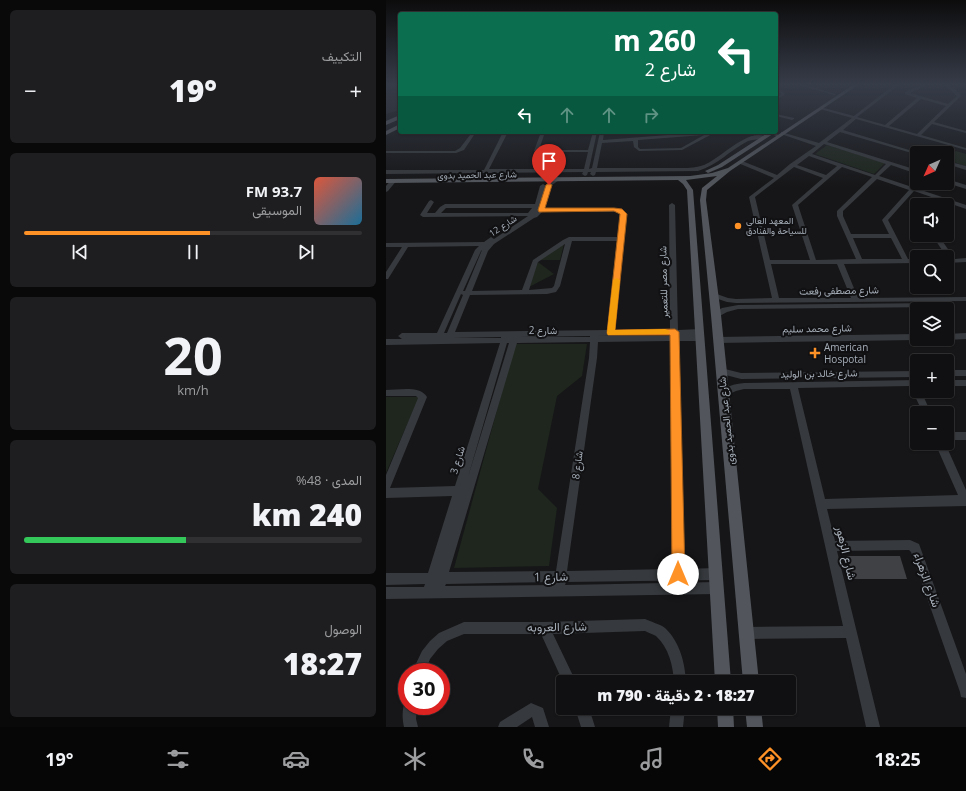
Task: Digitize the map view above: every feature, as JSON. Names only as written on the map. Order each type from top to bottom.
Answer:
[{"type":"main road","points":[[386,123],[396,119]]},
{"type":"main road","points":[[787,123],[792,119]]},
{"type":"main road","name":"شارع عبد الحميد بدوى","points":[[778,132],[801,119]]},
{"type":"main road","points":[[386,128],[398,123]]},
{"type":"main road","points":[[386,132],[398,127]]},
{"type":"main road","name":"شارع عبد الحميد بدوى","points":[[749,675],[716,315],[702,200],[704,190],[774,134]]},
{"type":"main road","name":"شارع عبد الحميد بدوى","points":[[386,181],[396,176],[586,172],[689,173],[707,171],[718,168],[774,134]]},
{"type":"main road","name":"شارع عبد الحميد بدوى","points":[[386,176],[679,178],[708,176],[727,171]]},
{"type":"main road","points":[[679,178],[689,187],[698,185],[704,190]]},
{"type":"main road","name":"شارع عبد الحميد بدوى","points":[[689,187],[723,675]]},
{"type":"main road","points":[[725,715],[726,727]]},
{"type":"main road","points":[[754,715],[755,727]]},
{"type":"street","points":[[776,301],[752,198],[792,165],[853,119]]},
{"type":"street","points":[[863,119],[966,148]]},
{"type":"street","points":[[887,126],[895,119]]},
{"type":"street","points":[[919,135],[935,119]]},
{"type":"street","points":[[931,123],[965,131]]},
{"type":"street","points":[[839,130],[910,151]]},
{"type":"street","points":[[386,152],[458,151],[462,149],[472,134],[507,134],[488,170]]},
{"type":"street","points":[[542,134],[536,150],[537,151],[591,151]]},
{"type":"street","points":[[386,172],[396,176],[488,170],[586,172],[595,134]]},
{"type":"street","points":[[594,172],[602,134]]},
{"type":"street","points":[[600,142],[692,134]]},
{"type":"street","points":[[635,139],[636,148],[640,150],[680,150],[709,134]]},
{"type":"street","points":[[774,134],[821,144],[910,170]]},
{"type":"street","points":[[682,135],[686,147]]},
{"type":"street","points":[[808,154],[910,188]]},
{"type":"street","points":[[740,162],[778,177]]},
{"type":"street","points":[[860,262],[840,216],[840,211],[890,163]]},
{"type":"street","points":[[954,164],[966,168]]},
{"type":"street","points":[[792,165],[826,177]]},
{"type":"street","points":[[814,262],[795,206],[797,202],[841,165]]},
{"type":"street","points":[[386,190],[396,176]]},
{"type":"street","points":[[535,211],[544,183],[541,178]]},
{"type":"street","points":[[535,211],[550,184],[559,178]]},
{"type":"street","points":[[954,183],[966,187]]},
{"type":"street","points":[[906,262],[885,219],[912,190]]},
{"type":"street","points":[[916,190],[939,198]]},
{"type":"street","points":[[430,202],[423,214],[519,217]]},
{"type":"street","points":[[954,203],[966,207]]},
{"type":"street","name":"شارع مصر للتعمير","points":[[672,205],[678,574]]},
{"type":"street","points":[[437,215],[442,207],[445,206],[535,211],[620,210],[624,215],[611,333]]},
{"type":"street","name":"شارع 12","points":[[449,338],[468,293],[485,246],[519,217],[535,211]]},
{"type":"street","name":"شارع 12","points":[[485,246],[535,211]]},
{"type":"street","points":[[849,236],[892,236]]},
{"type":"street","points":[[525,292],[534,261],[569,239],[621,239]]},
{"type":"street","points":[[459,293],[549,292],[556,288],[569,239]]},
{"type":"street","points":[[386,245],[402,247]]},
{"type":"street","points":[[386,249],[402,247],[485,246],[459,293],[438,338]]},
{"type":"street","points":[[386,267],[402,247]]},
{"type":"street","points":[[386,277],[402,247]]},
{"type":"street","points":[[954,261],[966,260]]},
{"type":"street","points":[[767,262],[910,262]]},
{"type":"street","points":[[840,262],[855,300]]},
{"type":"street","name":"شارع مصطفى رفعت","points":[[714,295],[733,305],[966,304]]},
{"type":"street","name":"شارع مصطفى رفعت","points":[[716,315],[733,305],[776,301],[966,299]]},
{"type":"street","name":"شارع 2","points":[[594,337],[611,333],[675,335]]},
{"type":"street","name":"شارع 2","points":[[386,336],[449,338],[700,335]]},
{"type":"street","points":[[954,337],[966,336]]},
{"type":"street","name":"شارع 3","points":[[433,592],[510,337]]},
{"type":"street","name":"شارع 8","points":[[559,590],[593,358],[594,337]]},
{"type":"street","name":"شارع محمد سليم","points":[[718,340],[910,337]]},
{"type":"street","name":"شارع 2","points":[[386,342],[438,338]]},
{"type":"street","name":"شارع خالد بن الوليد","points":[[721,371],[737,375],[910,374]]},
{"type":"street","points":[[954,373],[966,373]]},
{"type":"street","points":[[737,375],[739,386]]},
{"type":"street","points":[[954,383],[966,382]]},
{"type":"street","name":"شارع خالد بن الوليد","points":[[723,394],[739,386],[910,383]]},
{"type":"street","name":"شارع الزهور","points":[[793,385],[873,727]]},
{"type":"street","points":[[386,394],[415,393],[422,395],[423,399],[386,487]]},
{"type":"street","points":[[954,436],[966,436]]},
{"type":"street","points":[[821,504],[966,500],[943,450]]},
{"type":"street","points":[[386,493],[463,491]]},
{"type":"street","name":"شارع الزهراء","points":[[831,546],[910,545],[915,548],[966,692]]},
{"type":"street","name":"شارع 1","points":[[386,579],[716,574]]},
{"type":"street","name":"شارع 1","points":[[386,593],[717,588]]},
{"type":"street","name":"شارع العروبه","points":[[422,663],[434,645],[453,632],[464,628],[544,628],[645,625],[660,632],[672,647],[679,667],[680,675]]},
{"type":"street","points":[[544,628],[567,675]]},
{"type":"street","points":[[746,633],[851,632]]},
{"type":"street","points":[[505,727],[531,710],[538,713],[542,727]]},
{"type":"street","points":[[410,715],[411,727]]},
{"type":"street","points":[[584,715],[588,727]]},
{"type":"street","points":[[676,727],[677,715]]},
{"type":"shaded area","points":[[827,145],[885,163],[874,174],[815,154]]},
{"type":"shaded area","points":[[956,151],[966,154],[966,166],[954,162],[954,153]]},
{"type":"shaded area","points":[[564,244],[560,260],[538,260]]},
{"type":"shaded area","points":[[538,262],[554,274],[529,287]]},
{"type":"shaded area","points":[[515,344],[587,344],[582,376],[557,396],[538,489],[557,508],[549,566],[454,568]]},
{"type":"shaded area","points":[[386,397],[419,397],[386,473]]},
{"type":"building","points":[[847,556],[900,556],[907,579],[852,579]]},
{"type":"slow traffic","points":[[617,280],[611,333],[665,332]]},
{"type":"place","name":"المعهد العالى للسياحة والفنادق","points":[[738,226]]},
{"type":"place","name":"American Hospotal","points":[[815,353]]},
{"type":"route","points":[[549,185],[541,210],[620,210],[624,214],[611,333],[675,332],[678,574]]}]
